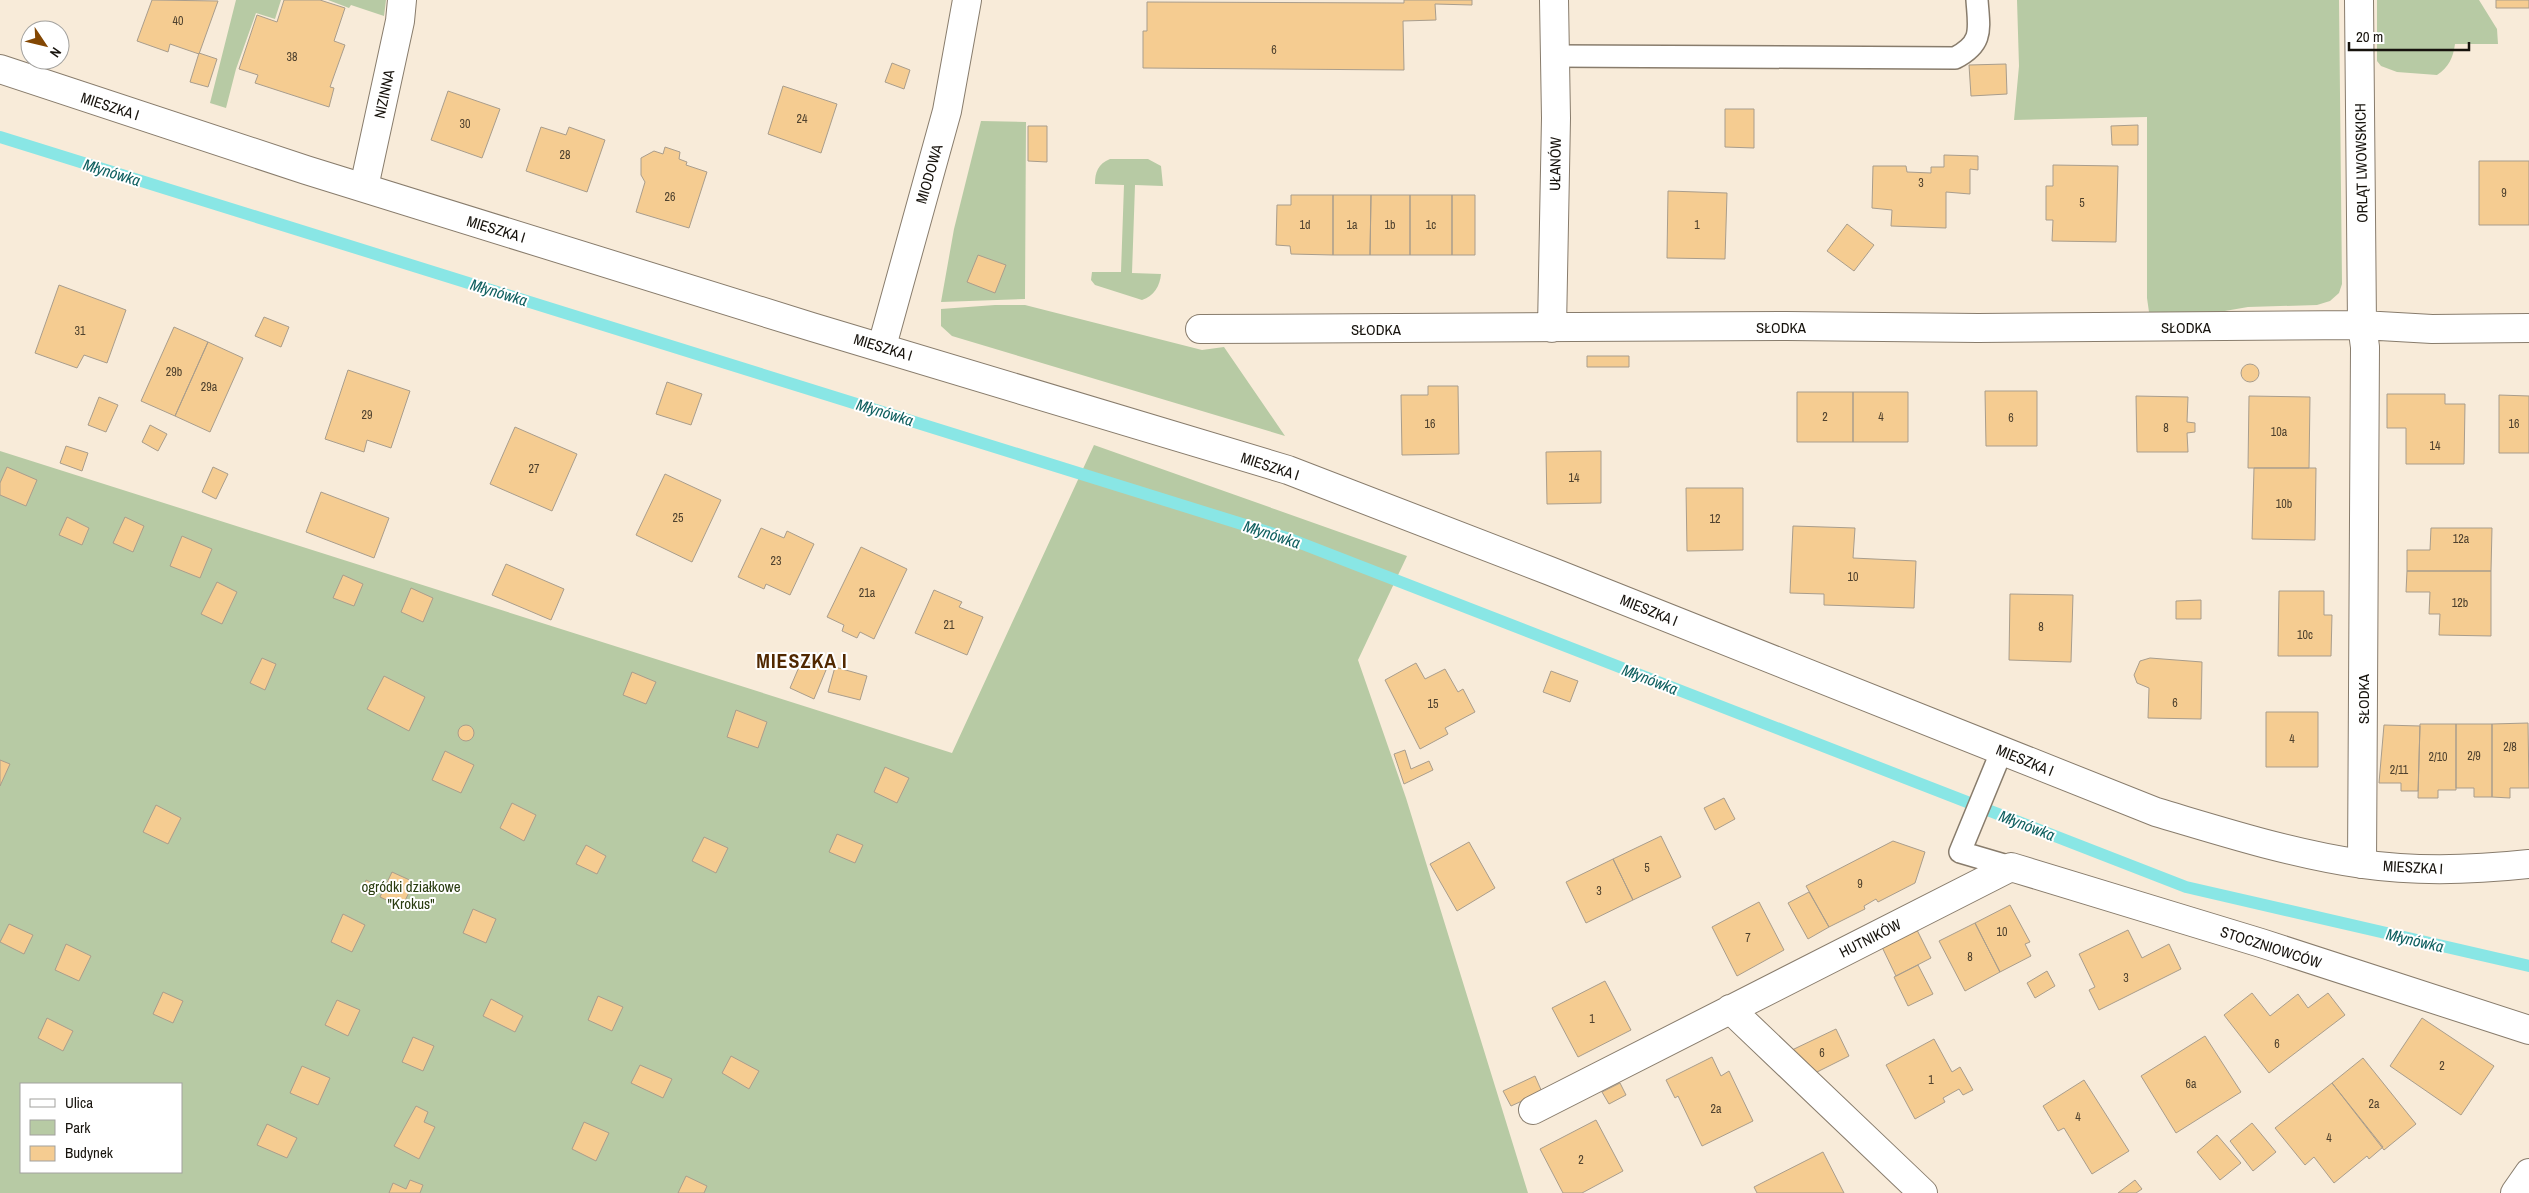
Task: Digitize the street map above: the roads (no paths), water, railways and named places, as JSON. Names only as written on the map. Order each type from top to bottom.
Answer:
[{"type":"street","name":"NIZINNA","points":[[364,187],[400,21],[402,0]]},
{"type":"street","name":"MIODOWA","points":[[882,346],[947,111],[967,0]]},
{"type":"street","name":"UŁANÓW","points":[[1552,328],[1554,0]]},
{"type":"street","name":"ORLĄT LWOWSKICH","points":[[2359,0],[2362,325]]},
{"type":"street","name":"MIESZKA I","points":[[0,69],[364,187],[812,327],[882,346],[1311,478],[2156,812],[2234,836],[2362,864],[2429,869],[2529,864]]},
{"type":"street","name":"SŁODKA","points":[[2362,325],[2365,347],[2362,864]]},
{"type":"street","name":"SŁODKA","points":[[1200,329],[2362,325],[2432,329],[2529,328]]},
{"type":"street","name":"HUTNIKÓW","points":[[1533,1110],[2011,867]]},
{"type":"street","name":"STOCZNIOWCÓW","points":[[2011,867],[2262,943],[2529,1030]]},
{"type":"street","points":[[1730,1009],[1923,1193]]},
{"type":"street","points":[[2514,1193],[2529,1173]]},
{"type":"lane","points":[[1555,56],[1955,58],[1970,50],[1976,40],[1978,28],[1976,0]]},
{"type":"lane","points":[[2002,750],[1960,852],[2011,867]]},
{"type":"waterway","name":"Młynówka","points":[[0,137],[1290,539],[2186,887],[2529,966]]},
{"type":"district","name":"MIESZKA I","points":[[802,660]]},
{"type":"park label","name":"ogródki działkowe \"Krokus\"","points":[[411,894]]}]
